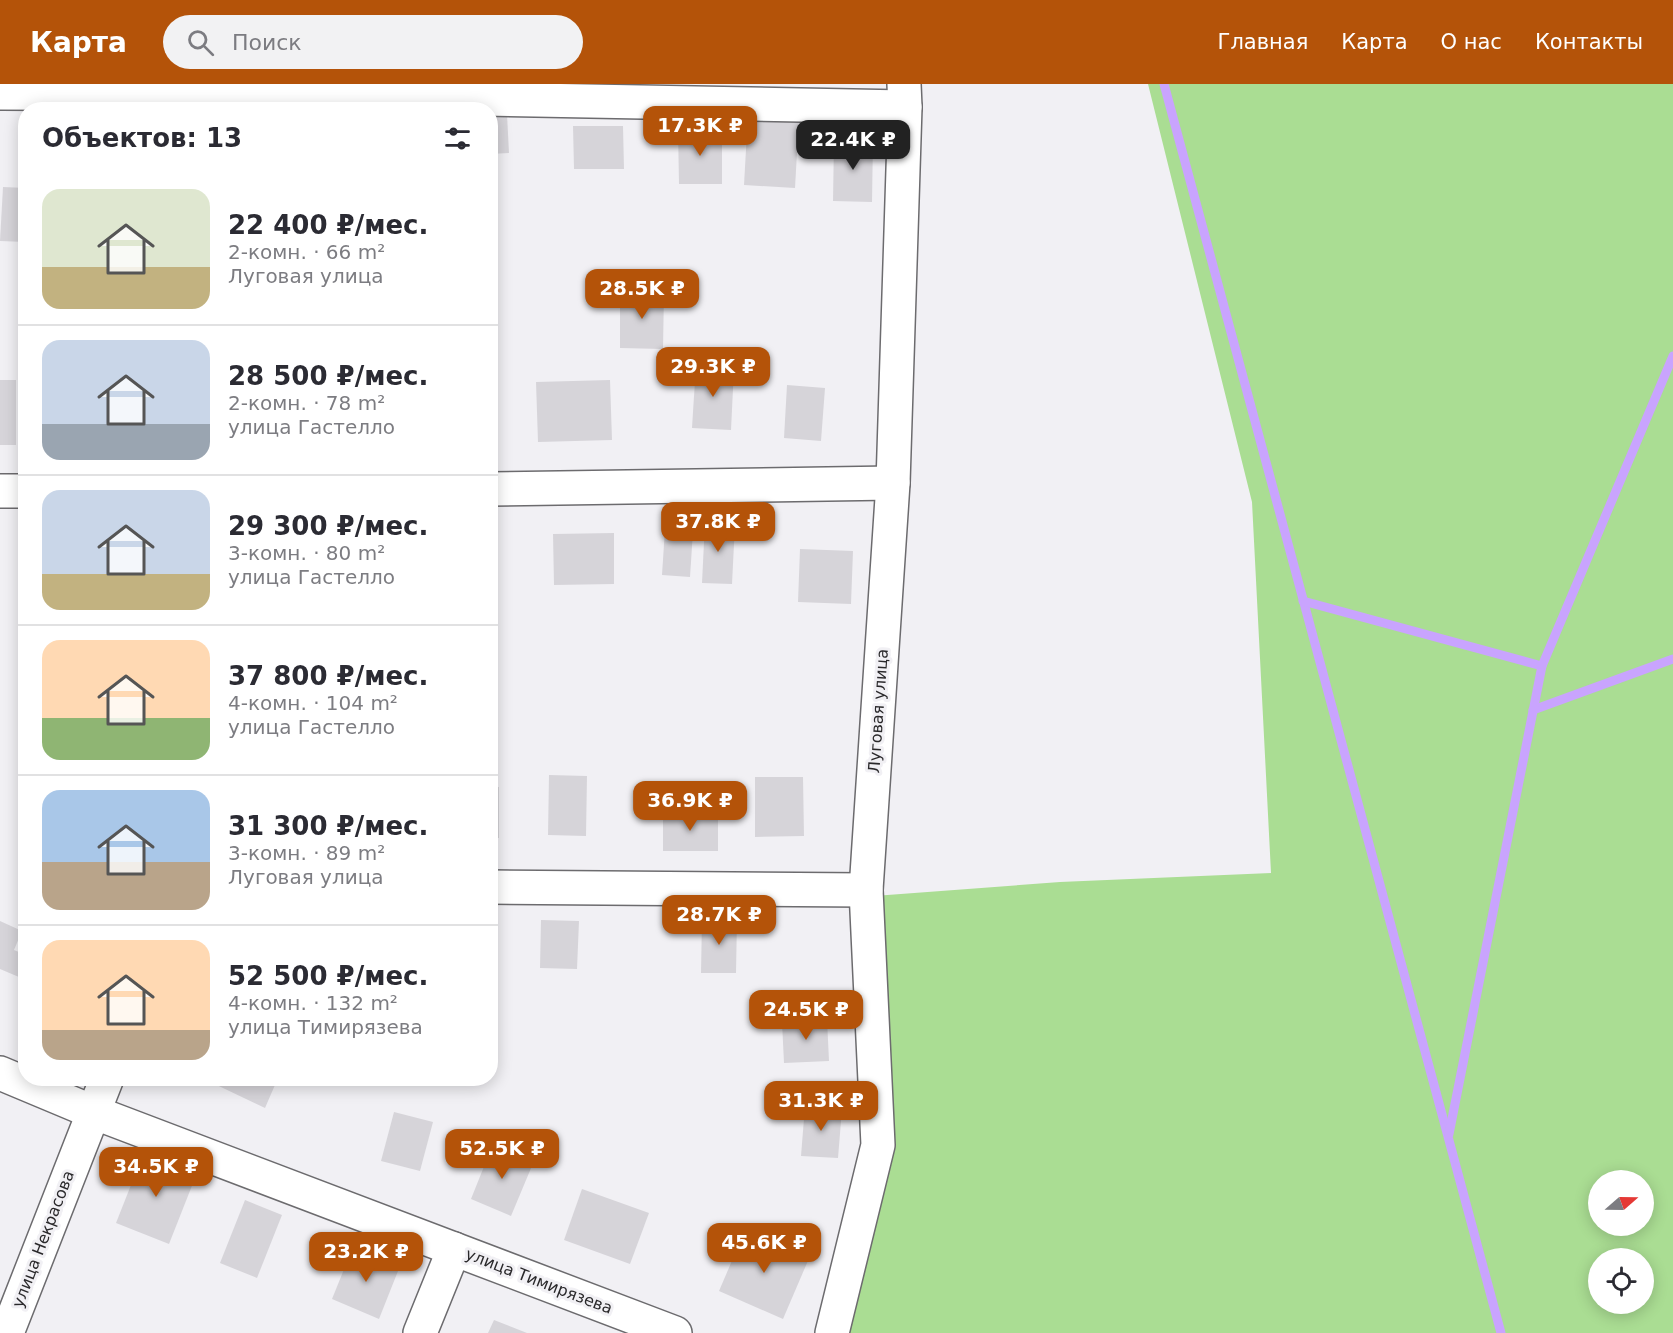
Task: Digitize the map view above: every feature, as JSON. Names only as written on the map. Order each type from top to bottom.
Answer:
[{"type":"street","points":[[0,93],[216,96],[904,95]]},
{"type":"street","name":"Луговая улица","points":[[832,1333],[878,1145],[866,890],[893,483],[904,95]]},
{"type":"street","points":[[498,489],[893,483]]},
{"type":"street","points":[[0,491],[18,491]]},
{"type":"street","points":[[498,887],[866,890]]},
{"type":"street","name":"улица Тимирязева","points":[[0,1073],[18,1081]]},
{"type":"street","name":"улица Тимирязева","points":[[31,1086],[93,1112],[675,1333]]},
{"type":"street","name":"улица Некрасова","points":[[7,1333],[103,1086]]},
{"type":"street","points":[[420,1333],[454,1249]]},
{"type":"green space","points":[[1148,84],[1673,84],[1673,1333],[839,1333],[888,1144],[874,896],[1060,882],[1271,873],[1252,502]]},
{"type":"building","points":[[498,114],[507,114],[509,153],[498,154]]},
{"type":"building","points":[[748,114],[799,117],[795,188],[744,185]]},
{"type":"building","points":[[573,126],[623,126],[624,169],[574,169]]},
{"type":"building","points":[[678,130],[722,130],[722,184],[679,184]]},
{"type":"building","points":[[834,140],[873,140],[872,202],[833,201]]},
{"type":"building","points":[[3,187],[18,188],[18,242],[0,241]]},
{"type":"building","points":[[620,291],[664,292],[663,349],[620,348]]},
{"type":"building","points":[[696,365],[734,368],[731,430],[692,428]]},
{"type":"building","points":[[0,380],[16,380],[16,445],[0,445]]},
{"type":"building","points":[[610,380],[612,440],[538,442],[536,382]]},
{"type":"building","points":[[787,385],[825,388],[821,441],[784,438]]},
{"type":"building","points":[[705,522],[735,524],[732,584],[702,583]]},
{"type":"building","points":[[665,529],[693,531],[690,577],[662,575]]},
{"type":"building","points":[[614,533],[614,584],[554,585],[553,534]]},
{"type":"building","points":[[800,549],[853,551],[851,604],[798,602]]},
{"type":"building","points":[[549,775],[587,776],[586,836],[548,835]]},
{"type":"building","points":[[755,777],[803,777],[804,836],[755,837]]},
{"type":"building","points":[[498,787],[499,787],[498,838]]},
{"type":"building","points":[[663,812],[718,812],[718,851],[663,851]]},
{"type":"building","points":[[702,919],[737,919],[736,973],[701,973]]},
{"type":"building","points":[[541,920],[579,921],[577,969],[540,968]]},
{"type":"building","points":[[0,921],[18,929],[18,940],[14,950],[18,952],[18,977],[0,969]]},
{"type":"building","points":[[827,1019],[829,1061],[784,1063],[782,1022]]},
{"type":"building","points":[[219,1086],[275,1086],[265,1108]]},
{"type":"building","points":[[805,1106],[842,1109],[838,1158],[801,1156]]},
{"type":"building","points":[[394,1112],[433,1122],[420,1171],[381,1161]]},
{"type":"building","points":[[493,1144],[534,1161],[511,1216],[471,1199]]},
{"type":"building","points":[[144,1152],[197,1173],[169,1244],[116,1223]]},
{"type":"building","points":[[582,1189],[649,1213],[630,1264],[564,1240]]},
{"type":"building","points":[[245,1200],[282,1215],[257,1278],[220,1263]]},
{"type":"building","points":[[746,1228],[810,1256],[783,1319],[719,1291]]},
{"type":"building","points":[[353,1247],[400,1266],[379,1319],[332,1299]]},
{"type":"building","points":[[494,1320],[527,1333],[488,1333]]},
{"type":"waterway","points":[[1164,84],[1501,1333]]},
{"type":"waterway","points":[[1449,1134],[1542,666],[1673,356]]},
{"type":"waterway","points":[[1303,601],[1542,666]]},
{"type":"waterway","points":[[1533,710],[1673,659]]}]
